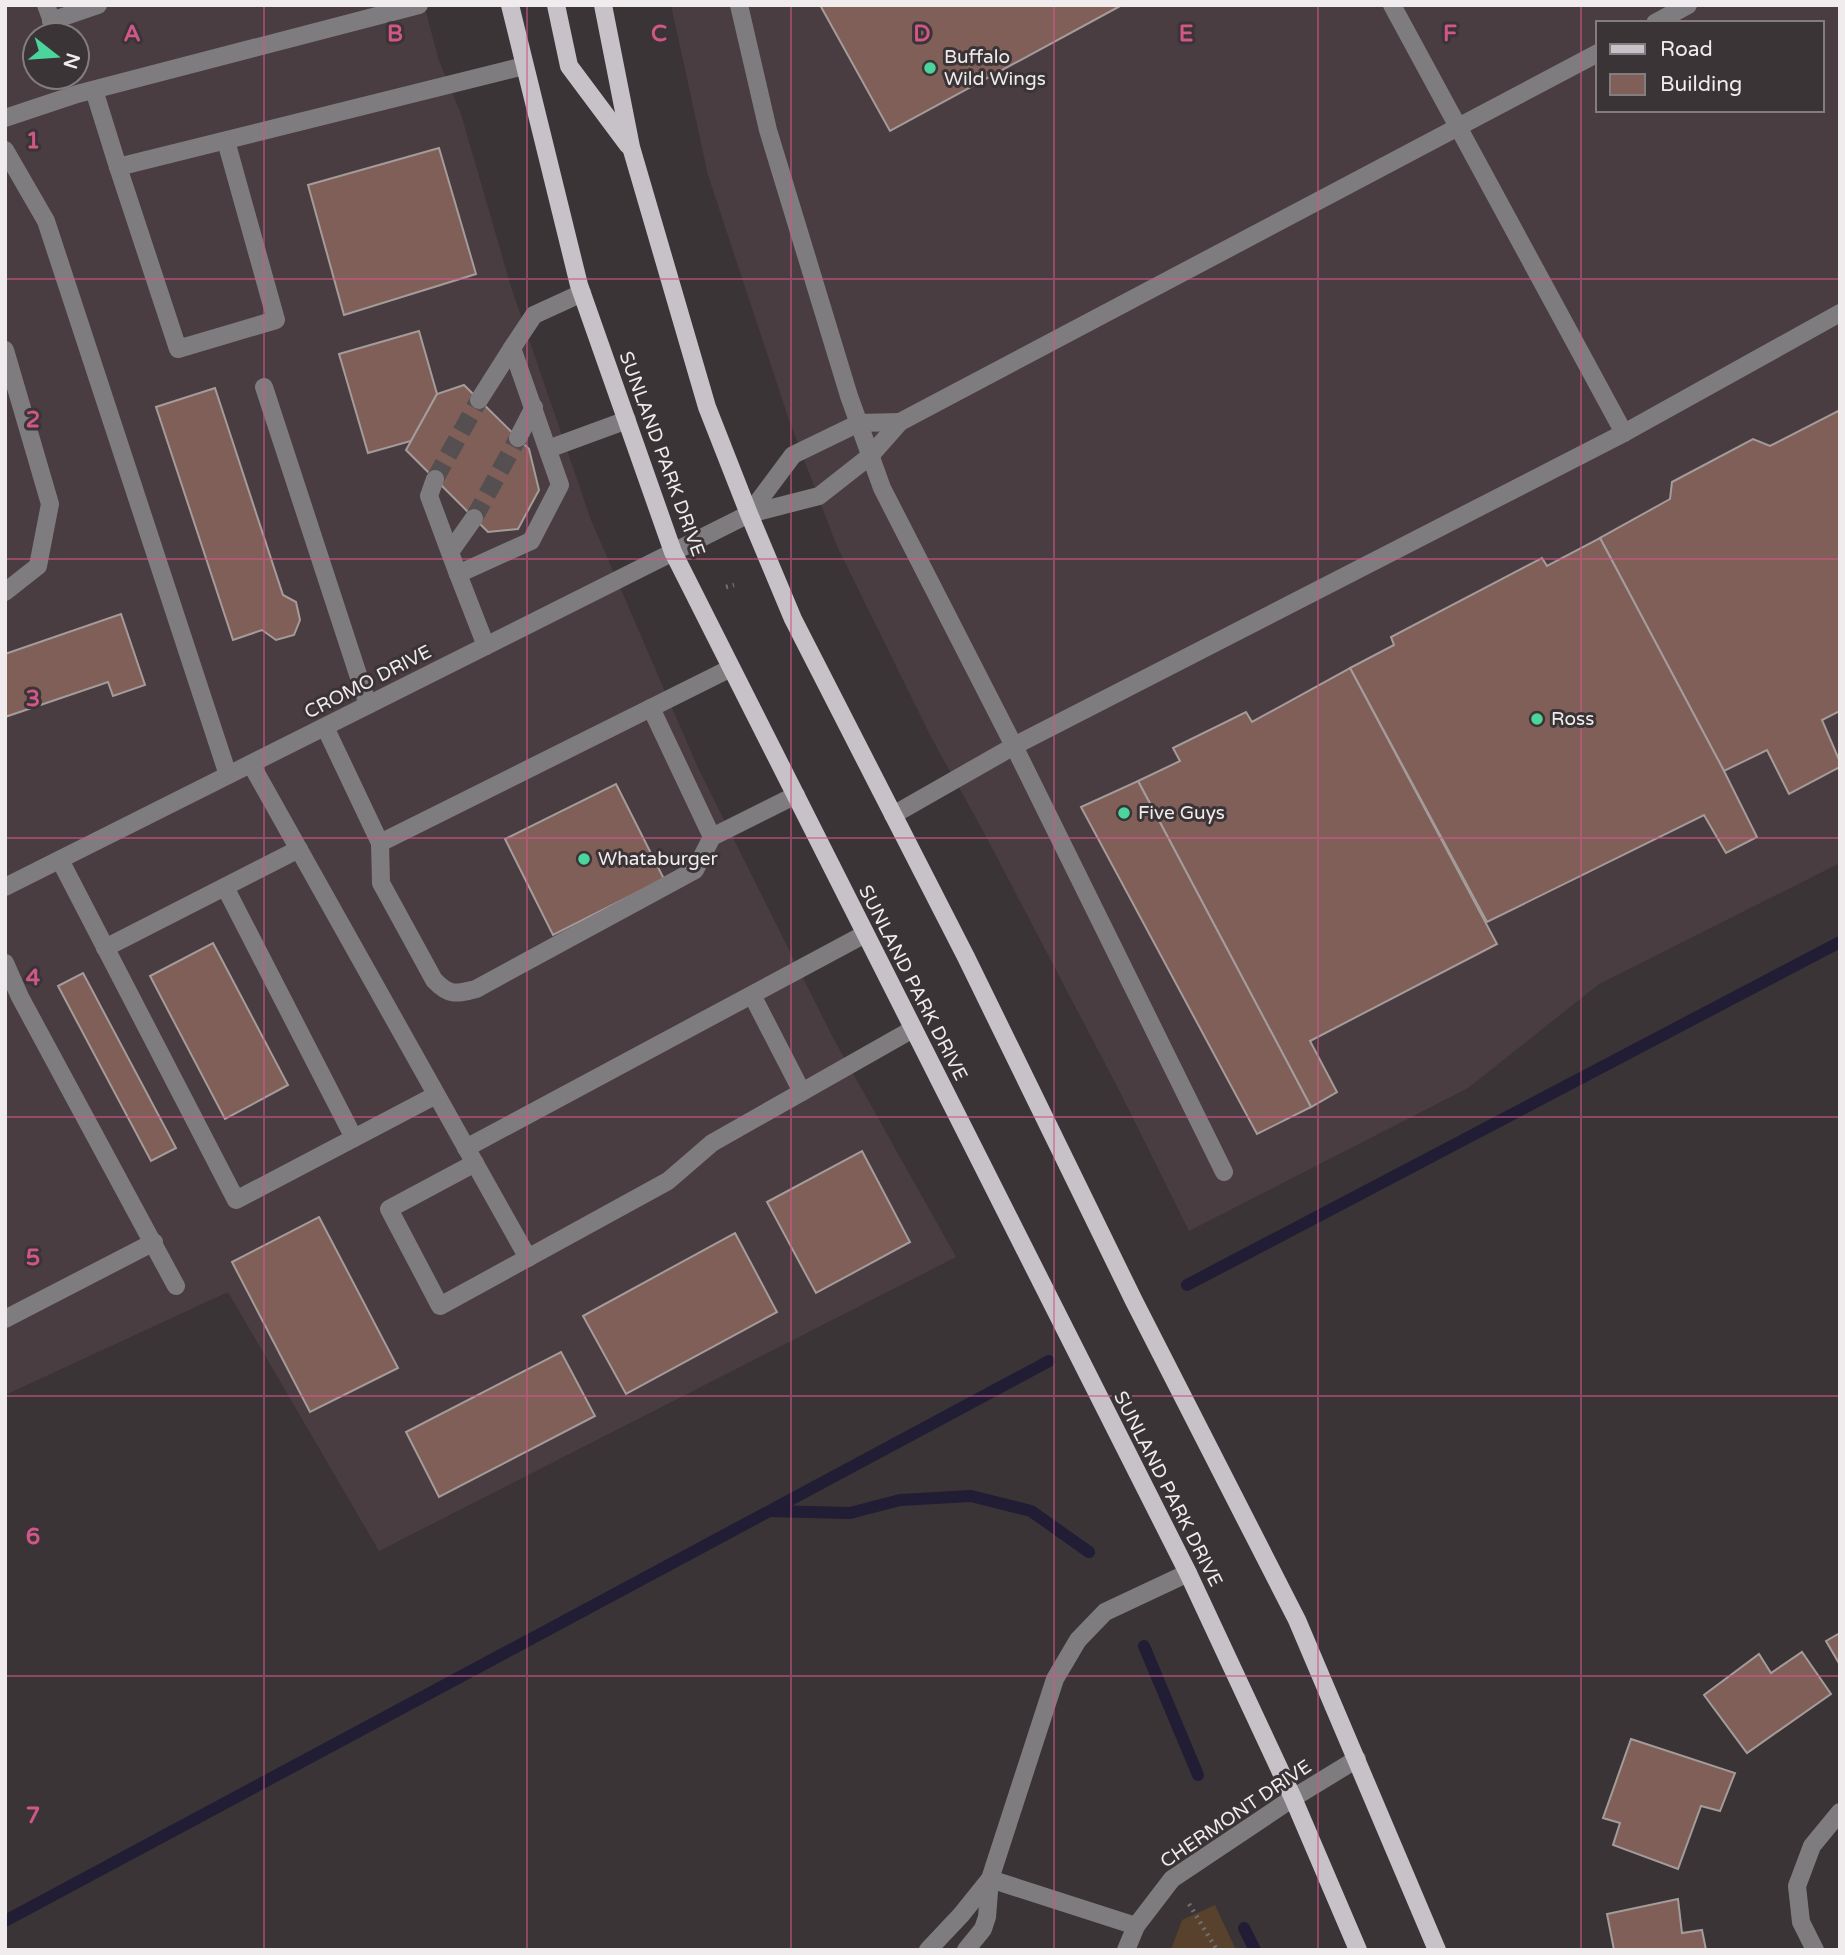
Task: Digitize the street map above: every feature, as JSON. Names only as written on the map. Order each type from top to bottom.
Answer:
[{"type":"main road","name":"SUNLAND PARK DRIVE","points":[[510,5],[582,293],[673,552],[1188,1573],[1293,1798],[1358,1950]]},
{"type":"main road","points":[[556,5],[569,66],[631,147]]},
{"type":"main road","points":[[603,5],[631,147],[707,407],[793,619],[978,981],[1134,1301],[1297,1620],[1437,1950]]},
{"type":"street","points":[[51,20],[98,5]]},
{"type":"street","points":[[91,84],[387,9],[419,5]]},
{"type":"street","points":[[739,5],[768,130],[859,423],[882,488],[1014,746],[1224,1172]]},
{"type":"street","points":[[1392,5],[1624,433]]},
{"type":"street","points":[[1659,21],[1688,5]]},
{"type":"street","points":[[749,514],[818,496],[870,456],[900,422],[1596,54]]},
{"type":"street","points":[[118,167],[524,66]]},
{"type":"street","points":[[5,118],[71,91]]},
{"type":"street","points":[[83,91],[118,167],[178,349],[276,320],[226,141]]},
{"type":"street","points":[[5,149],[46,221],[228,775]]},
{"type":"street","points":[[479,400],[534,315],[582,293]]},
{"type":"street","points":[[893,815],[1014,746],[1624,433],[1840,313]]},
{"type":"street","points":[[458,574],[531,541],[560,485],[512,348]]},
{"type":"street","points":[[5,351],[50,504],[38,566],[5,592]]},
{"type":"street","points":[[264,387],[368,705]]},
{"type":"street","points":[[518,438],[534,407]]},
{"type":"street","points":[[548,449],[627,420]]},
{"type":"street","points":[[749,514],[793,455],[859,423],[900,422]]},
{"type":"street","points":[[435,479],[429,496],[486,646]]},
{"type":"street","name":"CROMO DRIVE","points":[[5,887],[749,514]]},
{"type":"street","points":[[450,552],[474,518]]},
{"type":"street","points":[[380,842],[732,668]]},
{"type":"street","points":[[651,708],[712,837]]},
{"type":"street","points":[[324,727],[380,842],[381,883],[434,980],[445,991],[459,993],[476,989],[695,870],[712,837],[796,796]]},
{"type":"street","points":[[251,764],[528,1258]]},
{"type":"street","points":[[105,948],[299,849]]},
{"type":"street","points":[[60,860],[236,1200],[436,1095]]},
{"type":"street","points":[[225,887],[354,1138]]},
{"type":"street","points":[[865,934],[752,995],[470,1156],[389,1209],[440,1306],[668,1181],[712,1143],[913,1028]]},
{"type":"street","points":[[5,963],[12,1000],[154,1242],[176,1286]]},
{"type":"street","points":[[752,995],[802,1092]]},
{"type":"street","points":[[5,1319],[154,1242]]},
{"type":"street","points":[[966,1950],[983,1929],[987,1917],[990,1879],[1055,1679],[1078,1640],[1105,1612],[1188,1573]]},
{"type":"street","name":"CHERMONT DRIVE","points":[[1126,1950],[1136,1926],[1172,1880],[1293,1798],[1357,1759]]},
{"type":"street","points":[[1815,1950],[1801,1922],[1797,1886],[1812,1846],[1840,1812]]},
{"type":"street","points":[[990,1879],[1136,1926]]},
{"type":"street","points":[[928,1950],[990,1879]]},
{"type":"path","points":[[726,587],[734,584]]},
{"type":"path","points":[[1189,1904],[1217,1950]]},
{"type":"shaded area","points":[[5,5],[424,5],[439,61],[461,114],[511,287],[591,520],[698,768],[832,1036],[956,1257],[379,1551],[228,1292],[5,1395]]},
{"type":"shaded area","points":[[671,5],[1840,5],[1840,863],[1599,984],[1468,1088],[1189,1231],[1119,1090],[931,737],[836,544],[788,417],[708,175]]},
{"type":"shaded area","points":[[1215,1905],[1236,1950],[1171,1950],[1182,1920]]},
{"type":"building","name":"Buffalo Wild Wings","points":[[820,5],[1122,5],[890,131]]},
{"type":"building","points":[[439,148],[476,274],[344,315],[308,185]]},
{"type":"building","points":[[419,331],[437,394],[411,441],[368,453],[339,354]]},
{"type":"building","points":[[464,385],[529,449],[539,490],[518,529],[488,532],[406,450],[437,394]]},
{"type":"building","points":[[215,388],[283,595],[296,602],[300,620],[294,635],[276,640],[262,630],[233,640],[156,407]]},
{"type":"building","points":[[1838,411],[1840,711],[1822,720],[1840,767],[1789,794],[1767,750],[1724,771],[1600,538],[1670,499],[1672,482],[1753,439],[1770,446]]},
{"type":"building","name":"Ross","points":[[1600,538],[1757,837],[1726,853],[1704,815],[1487,922],[1350,668],[1394,645],[1391,637],[1542,558],[1547,566]]},
{"type":"building","points":[[121,614],[145,685],[113,696],[108,682],[5,717],[5,654]]},
{"type":"building","points":[[1350,668],[1497,944],[1310,1041],[1337,1092],[1311,1107],[1138,781],[1180,761],[1173,748],[1246,712],[1252,722]]},
{"type":"building","points":[[1138,781],[1311,1107],[1257,1134],[1081,807]]},
{"type":"building","name":"Whataburger","points":[[616,784],[664,879],[553,935],[505,839]]},
{"type":"building","points":[[213,943],[288,1085],[225,1119],[150,976]]},
{"type":"building","points":[[83,973],[176,1148],[151,1161],[58,986]]},
{"type":"building","points":[[862,1151],[910,1242],[816,1293],[767,1202]]},
{"type":"building","points":[[319,1217],[398,1368],[310,1412],[232,1262]]},
{"type":"building","points":[[735,1233],[777,1312],[626,1394],[583,1316]]},
{"type":"building","points":[[561,1352],[595,1416],[439,1497],[406,1432]]},
{"type":"building","points":[[1840,1633],[1840,1665],[1826,1641]]},
{"type":"building","points":[[1802,1652],[1831,1694],[1747,1753],[1704,1695],[1759,1654],[1771,1673]]},
{"type":"building","points":[[1631,1739],[1735,1773],[1720,1811],[1701,1806],[1678,1869],[1613,1845],[1620,1823],[1603,1818]]},
{"type":"building","points":[[1678,1899],[1682,1933],[1702,1930],[1706,1950],[1614,1950],[1607,1914]]},
{"type":"waterway","points":[[1187,1285],[1840,942]]},
{"type":"waterway","points":[[5,1921],[1049,1361]]},
{"type":"waterway","points":[[770,1511],[850,1513],[900,1500],[971,1496],[1031,1511],[1089,1552]]},
{"type":"waterway","points":[[1144,1646],[1198,1775]]},
{"type":"waterway","points":[[1244,1928],[1255,1950]]},
{"type":"tunnel","points":[[435,479],[479,400]]},
{"type":"tunnel","points":[[474,518],[518,438]]},
{"type":"place","name":"Buffalo Wild Wings","points":[[930,68]]},
{"type":"place","name":"Ross","points":[[1537,719]]},
{"type":"place","name":"Five Guys","points":[[1124,813]]},
{"type":"place","name":"Whataburger","points":[[584,859]]}]
